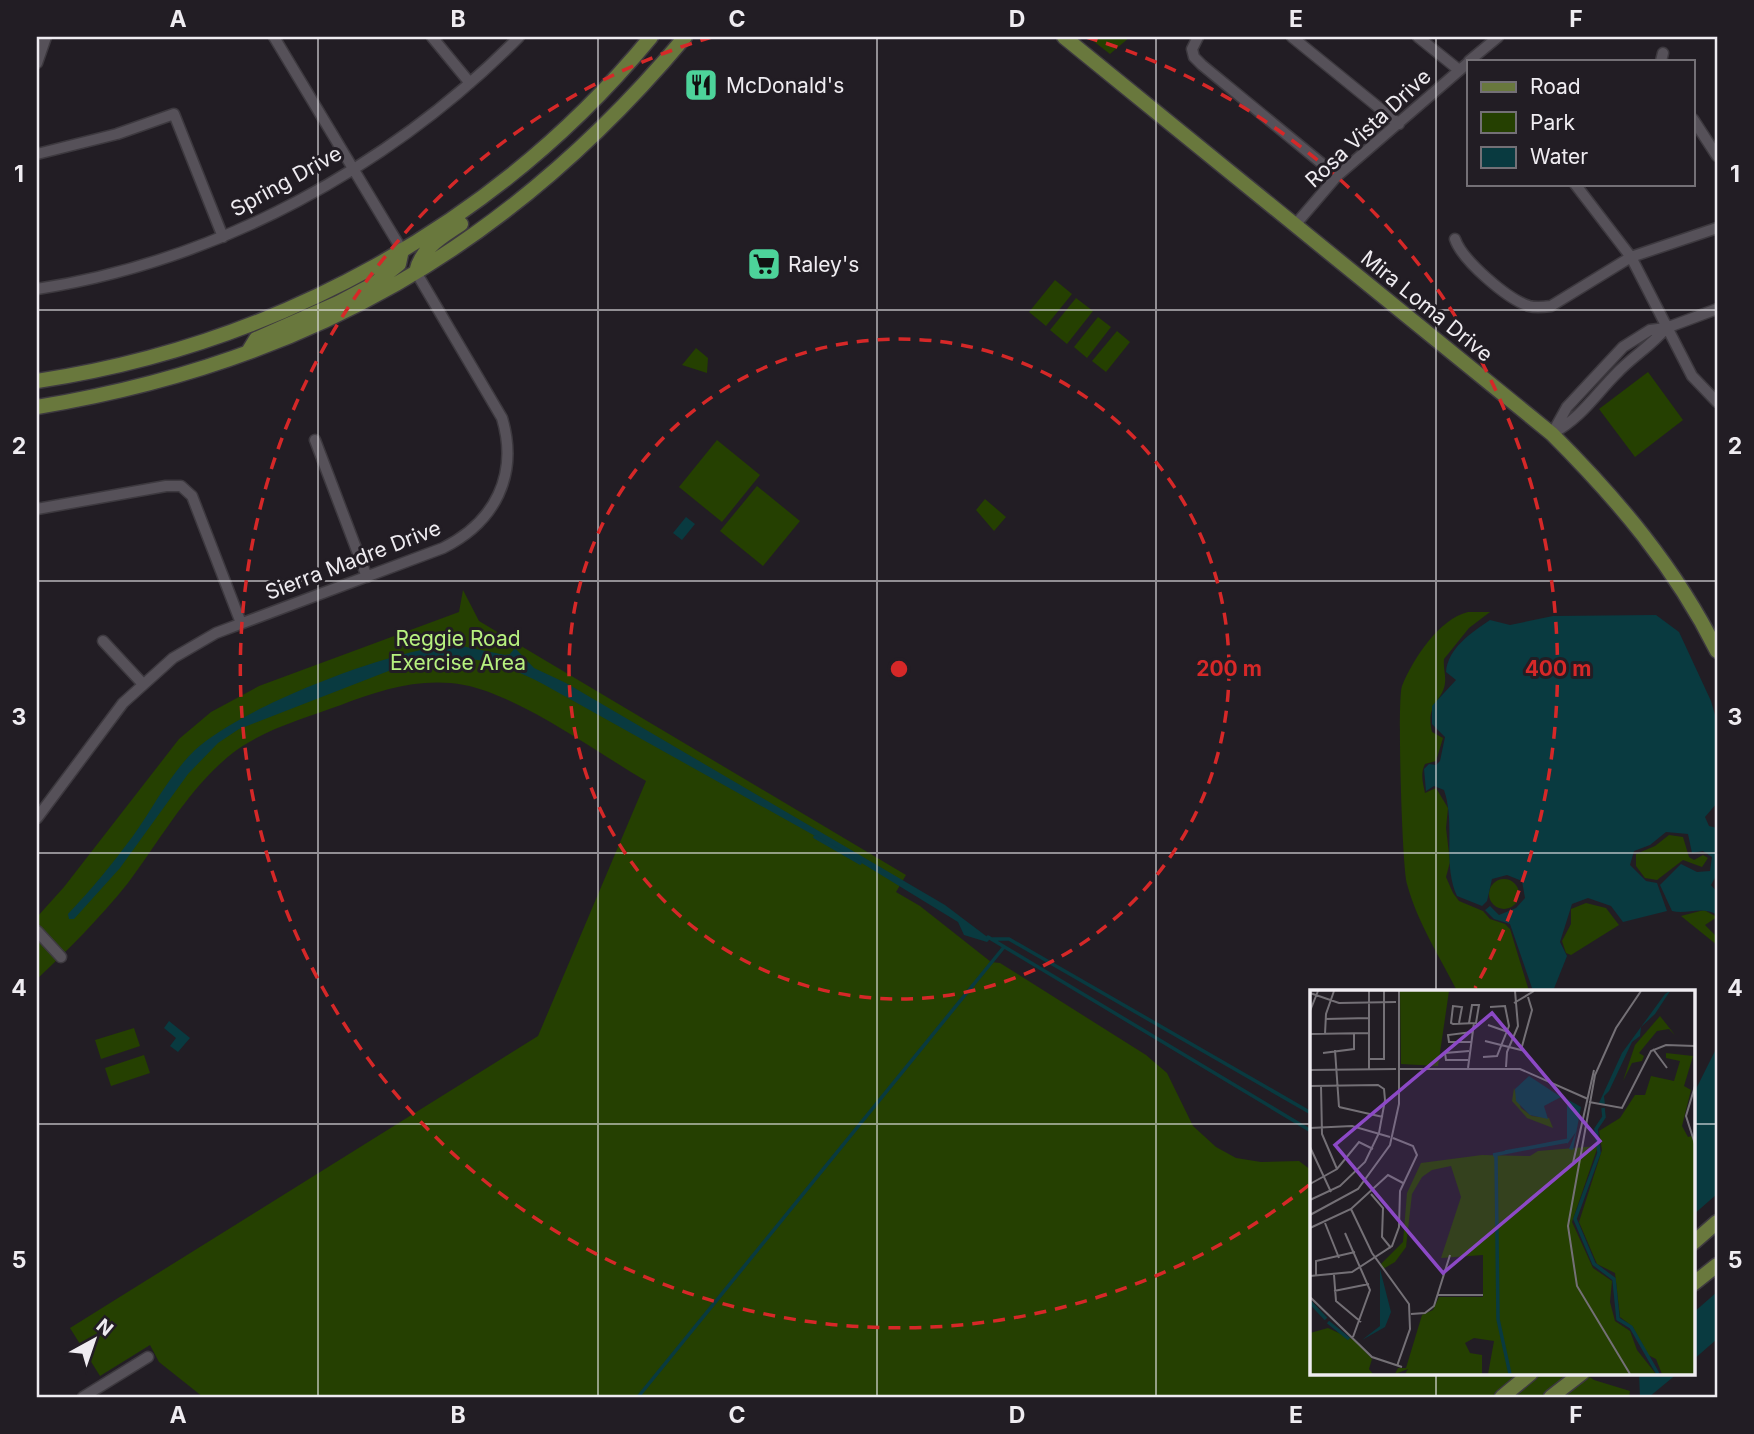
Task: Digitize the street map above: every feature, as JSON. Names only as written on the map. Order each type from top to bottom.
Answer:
[{"type":"main road","points":[[37,381],[92,373],[227,335],[347,282],[454,219],[547,147],[595,101],[651,37]]},
{"type":"main road","points":[[37,407],[102,396],[180,376],[248,352],[361,305],[495,220],[581,148],[651,78],[685,37]]},
{"type":"main road","name":"Mira Loma Drive","points":[[1064,37],[1552,434],[1606,488],[1660,554],[1717,651]]},
{"type":"main road","points":[[416,272],[419,260],[427,250],[543,161],[547,147]]},
{"type":"main road","points":[[248,352],[256,339],[374,284],[399,264],[401,250]]},
{"type":"main road","points":[[1694,1242],[1717,1222]]},
{"type":"main road","points":[[1694,1283],[1717,1265]]},
{"type":"main road","points":[[1505,1394],[1530,1374]]},
{"type":"main road","points":[[1551,1397],[1581,1374]]},
{"type":"street","points":[[37,63],[46,37]]},
{"type":"street","points":[[274,37],[401,250]]},
{"type":"street","points":[[432,37],[470,83]]},
{"type":"street","name":"Spring Drive","points":[[37,289],[152,262],[223,237],[282,210],[394,141],[470,83],[519,37]]},
{"type":"street","points":[[1198,37],[1192,49],[1194,57],[1337,176]]},
{"type":"street","points":[[1292,37],[1399,124]]},
{"type":"street","points":[[1418,37],[1459,70]]},
{"type":"street","name":"Rosa Vista Drive","points":[[1471,60],[1498,37]]},
{"type":"street","name":"Rosa Vista Drive","points":[[1296,225],[1337,176],[1467,64]]},
{"type":"street","points":[[37,155],[117,134],[174,114],[223,237]]},
{"type":"street","points":[[1694,121],[1717,156]]},
{"type":"street","points":[[1578,186],[1631,257],[1692,376],[1717,402]]},
{"type":"street","points":[[1455,239],[1466,258],[1509,294],[1529,306],[1540,307],[1551,306],[1631,257],[1717,228]]},
{"type":"street","name":"Sierra Madre Drive","points":[[37,818],[108,721],[142,683],[194,645],[241,623],[443,548],[472,530],[494,505],[508,472],[508,436],[502,418],[416,272]]},
{"type":"street","points":[[1552,434],[1567,407],[1606,362],[1641,334],[1666,328],[1717,309]]},
{"type":"street","points":[[315,440],[367,577]]},
{"type":"street","points":[[37,509],[166,486],[183,488],[192,496],[241,623]]},
{"type":"street","points":[[103,641],[142,683]]},
{"type":"street","points":[[37,932],[61,957]]},
{"type":"street","points":[[83,1397],[149,1357]]},
{"type":"green space","points":[[1088,37],[1130,37],[1110,54]]},
{"type":"green space","points":[[1055,280],[1072,294],[1046,326],[1029,312]]},
{"type":"green space","points":[[1076,298],[1093,311],[1067,344],[1050,330]]},
{"type":"green space","points":[[1098,317],[1111,327],[1087,358],[1074,347]]},
{"type":"green space","points":[[1117,331],[1130,342],[1106,372],[1092,361]]},
{"type":"green space","points":[[696,348],[708,358],[707,373],[682,365]]},
{"type":"green space","points":[[1648,372],[1683,420],[1635,457],[1599,409]]},
{"type":"green space","points":[[717,440],[760,475],[722,522],[679,487]]},
{"type":"green space","points":[[757,486],[800,521],[763,566],[720,531]]},
{"type":"green space","points":[[985,499],[1006,517],[994,531],[976,510]]},
{"type":"green space","name":"Reggie Road Exercise Area","points":[[463,590],[479,621],[906,875],[896,892],[920,906],[991,962],[1000,963],[1146,1055],[1167,1073],[1193,1126],[1216,1147],[1236,1158],[1261,1162],[1299,1161],[1310,1169],[1310,1374],[1585,1374],[1594,1380],[1630,1391],[1629,1397],[203,1397],[159,1362],[150,1345],[100,1376],[70,1328],[538,1036],[646,781],[533,712],[485,691],[448,683],[401,686],[371,694],[272,730],[234,752],[190,797],[106,909],[37,979],[37,917],[64,887],[179,739],[211,712],[259,686],[459,612]]},
{"type":"green space","points":[[1468,612],[1490,612],[1469,628],[1444,659],[1444,689],[1433,709],[1430,723],[1432,732],[1443,738],[1436,761],[1425,764],[1425,793],[1436,788],[1448,808],[1446,828],[1450,862],[1446,877],[1453,893],[1459,901],[1483,911],[1490,919],[1505,924],[1510,929],[1529,990],[1456,990],[1423,926],[1407,884],[1401,783],[1402,686],[1428,642],[1437,631],[1457,616]]},
{"type":"green space","points":[[1669,835],[1683,837],[1689,857],[1694,860],[1703,855],[1708,858],[1702,867],[1683,860],[1657,880],[1645,878],[1636,866],[1636,854],[1655,846]]},
{"type":"green space","points":[[1504,879],[1515,883],[1519,894],[1515,905],[1504,909],[1493,905],[1489,894],[1493,883]]},
{"type":"green space","points":[[1586,903],[1606,908],[1619,925],[1571,955],[1566,953],[1562,941],[1571,924],[1571,909]]},
{"type":"green space","points":[[1704,910],[1717,917],[1705,925],[1717,937],[1717,945],[1681,916]]},
{"type":"green space","points":[[134,1028],[140,1046],[101,1059],[95,1040]]},
{"type":"green space","points":[[144,1055],[150,1073],[111,1086],[105,1068]]},
{"type":"water","points":[[686,517],[695,524],[682,540],[673,533]]},
{"type":"water","points":[[1656,615],[1679,632],[1711,701],[1717,722],[1717,803],[1705,817],[1709,826],[1717,828],[1717,874],[1711,885],[1717,892],[1717,915],[1701,910],[1672,911],[1660,885],[1681,864],[1697,872],[1710,871],[1712,857],[1703,851],[1692,853],[1688,834],[1666,832],[1650,845],[1634,851],[1630,865],[1646,881],[1657,883],[1667,911],[1623,922],[1611,906],[1588,898],[1572,904],[1560,942],[1567,956],[1553,990],[1533,990],[1510,924],[1494,919],[1485,910],[1490,906],[1499,915],[1516,908],[1525,898],[1522,881],[1507,875],[1492,879],[1487,901],[1482,906],[1457,896],[1450,870],[1449,817],[1444,790],[1434,786],[1426,791],[1424,769],[1429,764],[1436,765],[1440,761],[1445,737],[1432,724],[1432,706],[1456,680],[1446,672],[1456,648],[1490,620],[1510,625],[1553,616]]},
{"type":"water","points":[[457,645],[505,655],[515,648],[534,668],[566,683],[945,905],[990,939],[987,942],[964,935],[958,922],[842,851],[543,684],[492,663],[458,658],[422,660],[404,665],[239,729],[218,743],[188,774],[120,868],[74,919],[69,919],[68,914],[125,846],[178,770],[195,750],[217,734],[246,716],[319,682],[396,656]]},
{"type":"water","points":[[169,1021],[190,1038],[178,1052],[170,1046],[176,1038],[164,1028]]},
{"type":"water","points":[[1717,1047],[1717,1194],[1694,1214],[1694,1093]]},
{"type":"water","points":[[1717,1292],[1717,1339],[1694,1359],[1694,1312]]},
{"type":"water","points":[[1639,1374],[1677,1374],[1649,1397],[1640,1397]]},
{"type":"waterway","points":[[815,837],[860,863]]},
{"type":"waterway","points":[[988,937],[1310,1130]]},
{"type":"waterway","points":[[993,939],[1009,939],[1310,1112]]},
{"type":"waterway","points":[[638,1397],[1004,947]]},
{"type":"place","name":"McDonald's","points":[[701,85]]},
{"type":"place","name":"Raley's","points":[[764,264]]}]
